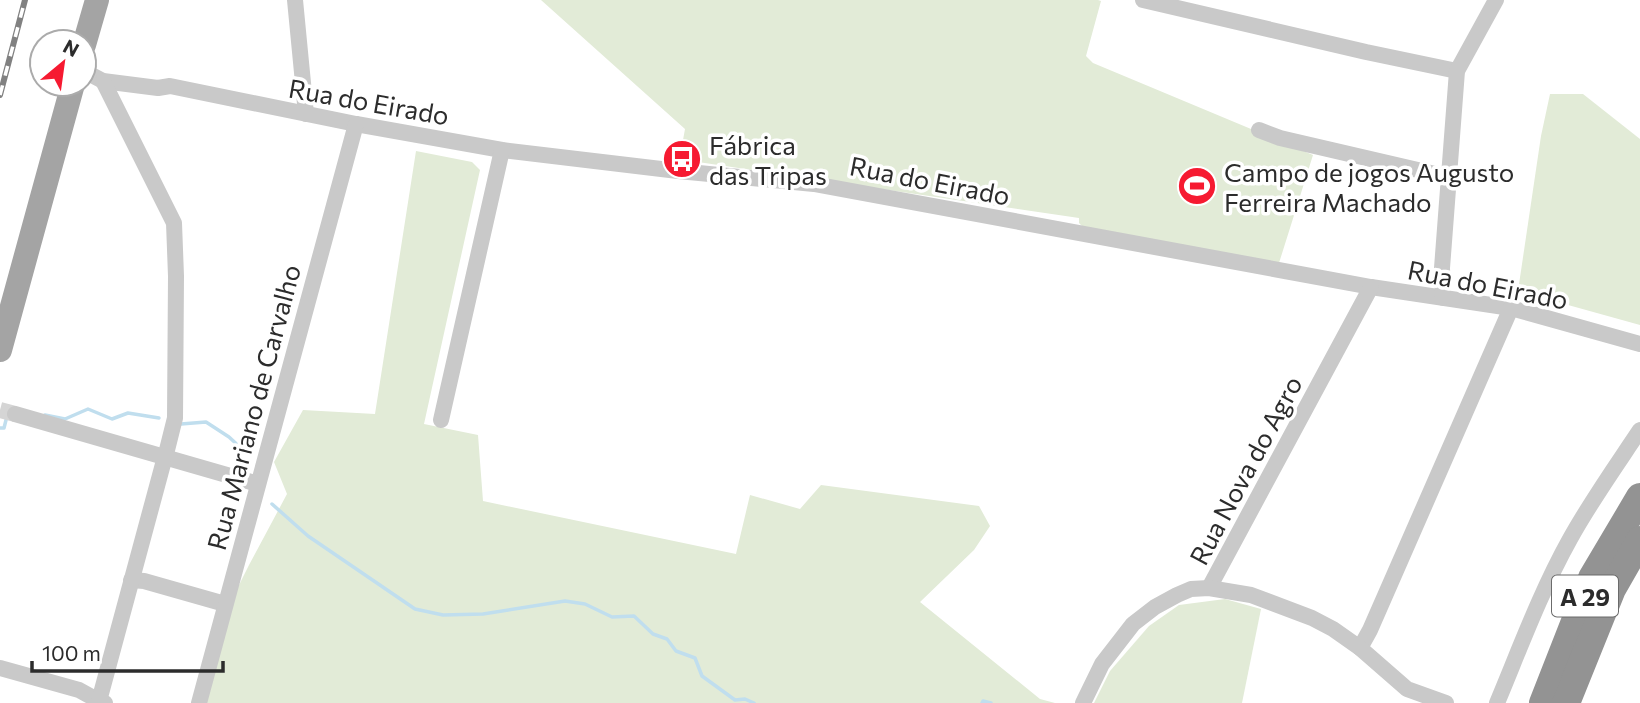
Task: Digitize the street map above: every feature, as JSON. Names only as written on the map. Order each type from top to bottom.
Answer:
[{"type":"highway","name":"A 29","points":[[1543,703],[1592,578],[1640,496]]},
{"type":"highway","name":"A 29","points":[[1566,703],[1612,589],[1640,540]]},
{"type":"main road","points":[[89,28],[97,0]]},
{"type":"main road","points":[[0,350],[69,98]]},
{"type":"street","points":[[295,0],[306,114]]},
{"type":"street","points":[[1143,0],[1457,71]]},
{"type":"street","points":[[1443,298],[1441,268],[1457,71],[1496,0]]},
{"type":"street","name":"Rua do Eirado","points":[[98,78],[158,88],[170,86],[356,124],[502,150],[814,184],[1371,287],[1511,308],[1640,344]]},
{"type":"street","points":[[0,668],[79,690],[102,702],[131,580],[175,418],[174,223],[103,81]]},
{"type":"street","name":"Rua Mariano de Carvalho","points":[[199,703],[356,124]]},
{"type":"street","points":[[1259,130],[1280,138],[1448,177]]},
{"type":"street","points":[[441,420],[502,150]]},
{"type":"street","name":"Rua Nova do Agro","points":[[1371,287],[1209,588],[1251,595],[1312,618],[1360,648],[1403,696],[1446,703]]},
{"type":"street","points":[[1360,648],[1511,308]]},
{"type":"street","points":[[15,414],[258,484]]},
{"type":"street","points":[[1497,703],[1545,588],[1569,540],[1640,430]]},
{"type":"street","points":[[131,580],[144,581],[225,604]]},
{"type":"street","points":[[1083,703],[1102,664],[1133,624],[1177,595],[1191,589],[1209,588]]},
{"type":"green space","points":[[541,0],[1098,0],[1101,1],[1086,56],[1093,63],[1313,155],[1279,263],[1084,228],[1079,223],[1079,218],[698,162],[681,151],[685,129]]},
{"type":"green space","points":[[1550,94],[1583,94],[1640,139],[1640,325],[1518,291],[1541,136]]},
{"type":"green space","points":[[416,151],[472,162],[480,170],[424,424],[478,435],[483,501],[736,554],[750,495],[800,509],[821,485],[979,506],[990,526],[974,550],[920,602],[1040,699],[1055,703],[206,703],[231,601],[287,494],[274,462],[303,410],[375,414]]},
{"type":"green space","points":[[1225,599],[1261,609],[1242,703],[1094,703],[1110,671],[1149,626],[1179,605]]},
{"type":"waterway","points":[[45,415],[65,419],[88,409],[112,419],[128,413],[159,418]]},
{"type":"waterway","points":[[0,428],[4,428],[6,420]]},
{"type":"waterway","points":[[181,424],[206,422],[242,449]]},
{"type":"waterway","points":[[272,504],[308,536],[415,609],[443,615],[483,614],[565,601],[585,604],[612,617],[634,616],[653,634],[667,639],[676,651],[695,658],[702,676],[735,700],[745,699],[754,703]]},
{"type":"waterway","points":[[982,703],[991,703]]},
{"type":"tunnel","points":[[0,410],[15,414]]},
{"type":"railway","points":[[0,95],[25,0]]},
{"type":"place","name":"Fábrica das Tripas","points":[[682,159]]},
{"type":"place","name":"Campo de jogos Augusto Ferreira Machado","points":[[1197,186]]}]
